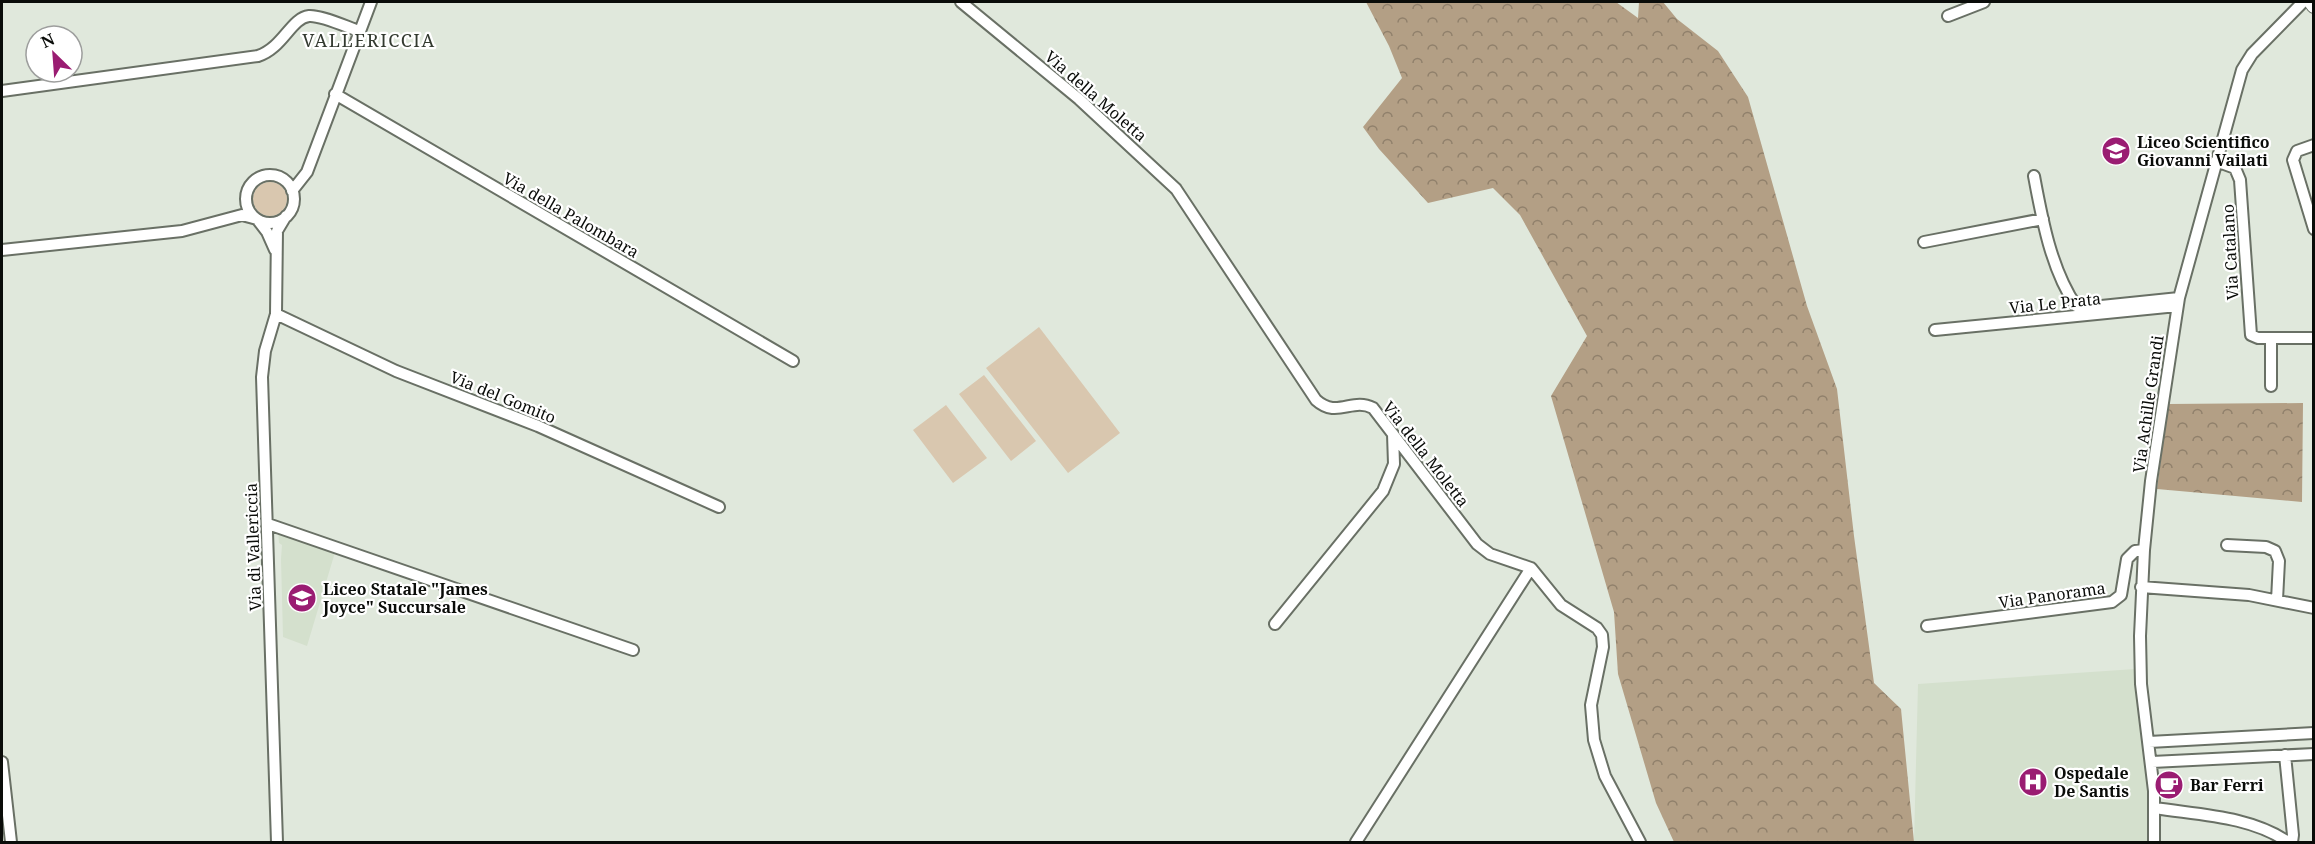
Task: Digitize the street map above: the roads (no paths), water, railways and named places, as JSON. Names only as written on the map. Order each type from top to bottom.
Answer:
[{"type":"main road","points":[[2311,2],[2313,6]]},
{"type":"street","name":"Via di Vallericcia","points":[[277,843],[262,377],[265,351],[276,314],[277,231],[293,205],[292,191],[304,177],[311,162],[370,2]]},
{"type":"street","name":"Via della Moletta","points":[[961,2],[1079,99],[1172,185],[1190,207],[1316,400],[1332,409],[1360,404],[1370,406],[1479,546],[1494,556],[1532,568]]},
{"type":"street","points":[[1948,16],[1984,2]]},
{"type":"street","name":"Via Achille Grandi","points":[[2154,843],[2155,808],[2152,762],[2141,684],[2141,587],[2151,481],[2178,302],[2216,161],[2246,62],[2303,2]]},
{"type":"street","points":[[2,91],[258,56],[274,48],[295,23],[307,16],[359,31]]},
{"type":"street","name":"Via della Palombara","points":[[335,94],[793,361]]},
{"type":"street","points":[[2313,145],[2297,151],[2293,160],[2313,229]]},
{"type":"street","name":"Via Catalano","points":[[2216,161],[2233,167],[2240,178],[2250,331],[2254,337],[2271,338]]},
{"type":"street","points":[[282,179],[298,174],[311,162]]},
{"type":"street","points":[[226,218],[234,212],[256,180],[264,176],[282,179],[292,191]]},
{"type":"street","name":"Via Le Prata","points":[[2034,176],[2043,219],[2062,278],[2078,308],[2178,302]]},
{"type":"street","name":"Via di Vallericcia","points":[[247,191],[247,207],[267,232],[276,253]]},
{"type":"street","points":[[2,250],[182,231],[242,215],[271,223],[286,216]]},
{"type":"street","points":[[1924,242],[2043,219]]},
{"type":"street","name":"Via Le Prata","points":[[1935,330],[2178,302]]},
{"type":"street","name":"Via del Gomito","points":[[276,314],[396,370],[538,426],[718,507]]},
{"type":"street","points":[[2271,386],[2271,338],[2313,338]]},
{"type":"street","points":[[1275,624],[1382,494],[1394,464],[1393,434]]},
{"type":"street","points":[[268,524],[633,650]]},
{"type":"street","points":[[2227,545],[2268,547],[2275,551],[2279,559],[2277,600]]},
{"type":"street","name":"Via Panorama","points":[[1927,626],[2112,602],[2121,596],[2127,558],[2135,551],[2144,550]]},
{"type":"street","points":[[1356,843],[1532,568],[1561,605],[1596,627],[1602,635],[1603,647],[1591,705],[1594,740],[1605,776],[1640,843]]},
{"type":"street","points":[[2141,587],[2240,594],[2313,608]]},
{"type":"street","points":[[2149,742],[2313,733]]},
{"type":"street","points":[[2152,762],[2313,754]]},
{"type":"street","points":[[2155,808],[2242,822],[2290,843],[2293,835],[2285,755]]},
{"type":"street","points":[[2,762],[11,843]]},
{"type":"place","name":"Liceo Scientifico Giovanni Vailati","points":[[2116,151]]},
{"type":"place","name":"Liceo Statale \"James Joyce\" Succursale","points":[[302,598]]},
{"type":"place","name":"Ospedale De Santis","points":[[2033,782]]},
{"type":"place","name":"Bar Ferri","points":[[2169,785]]},
{"type":"district","name":"VALLERICCIA","points":[[369,41]]}]
